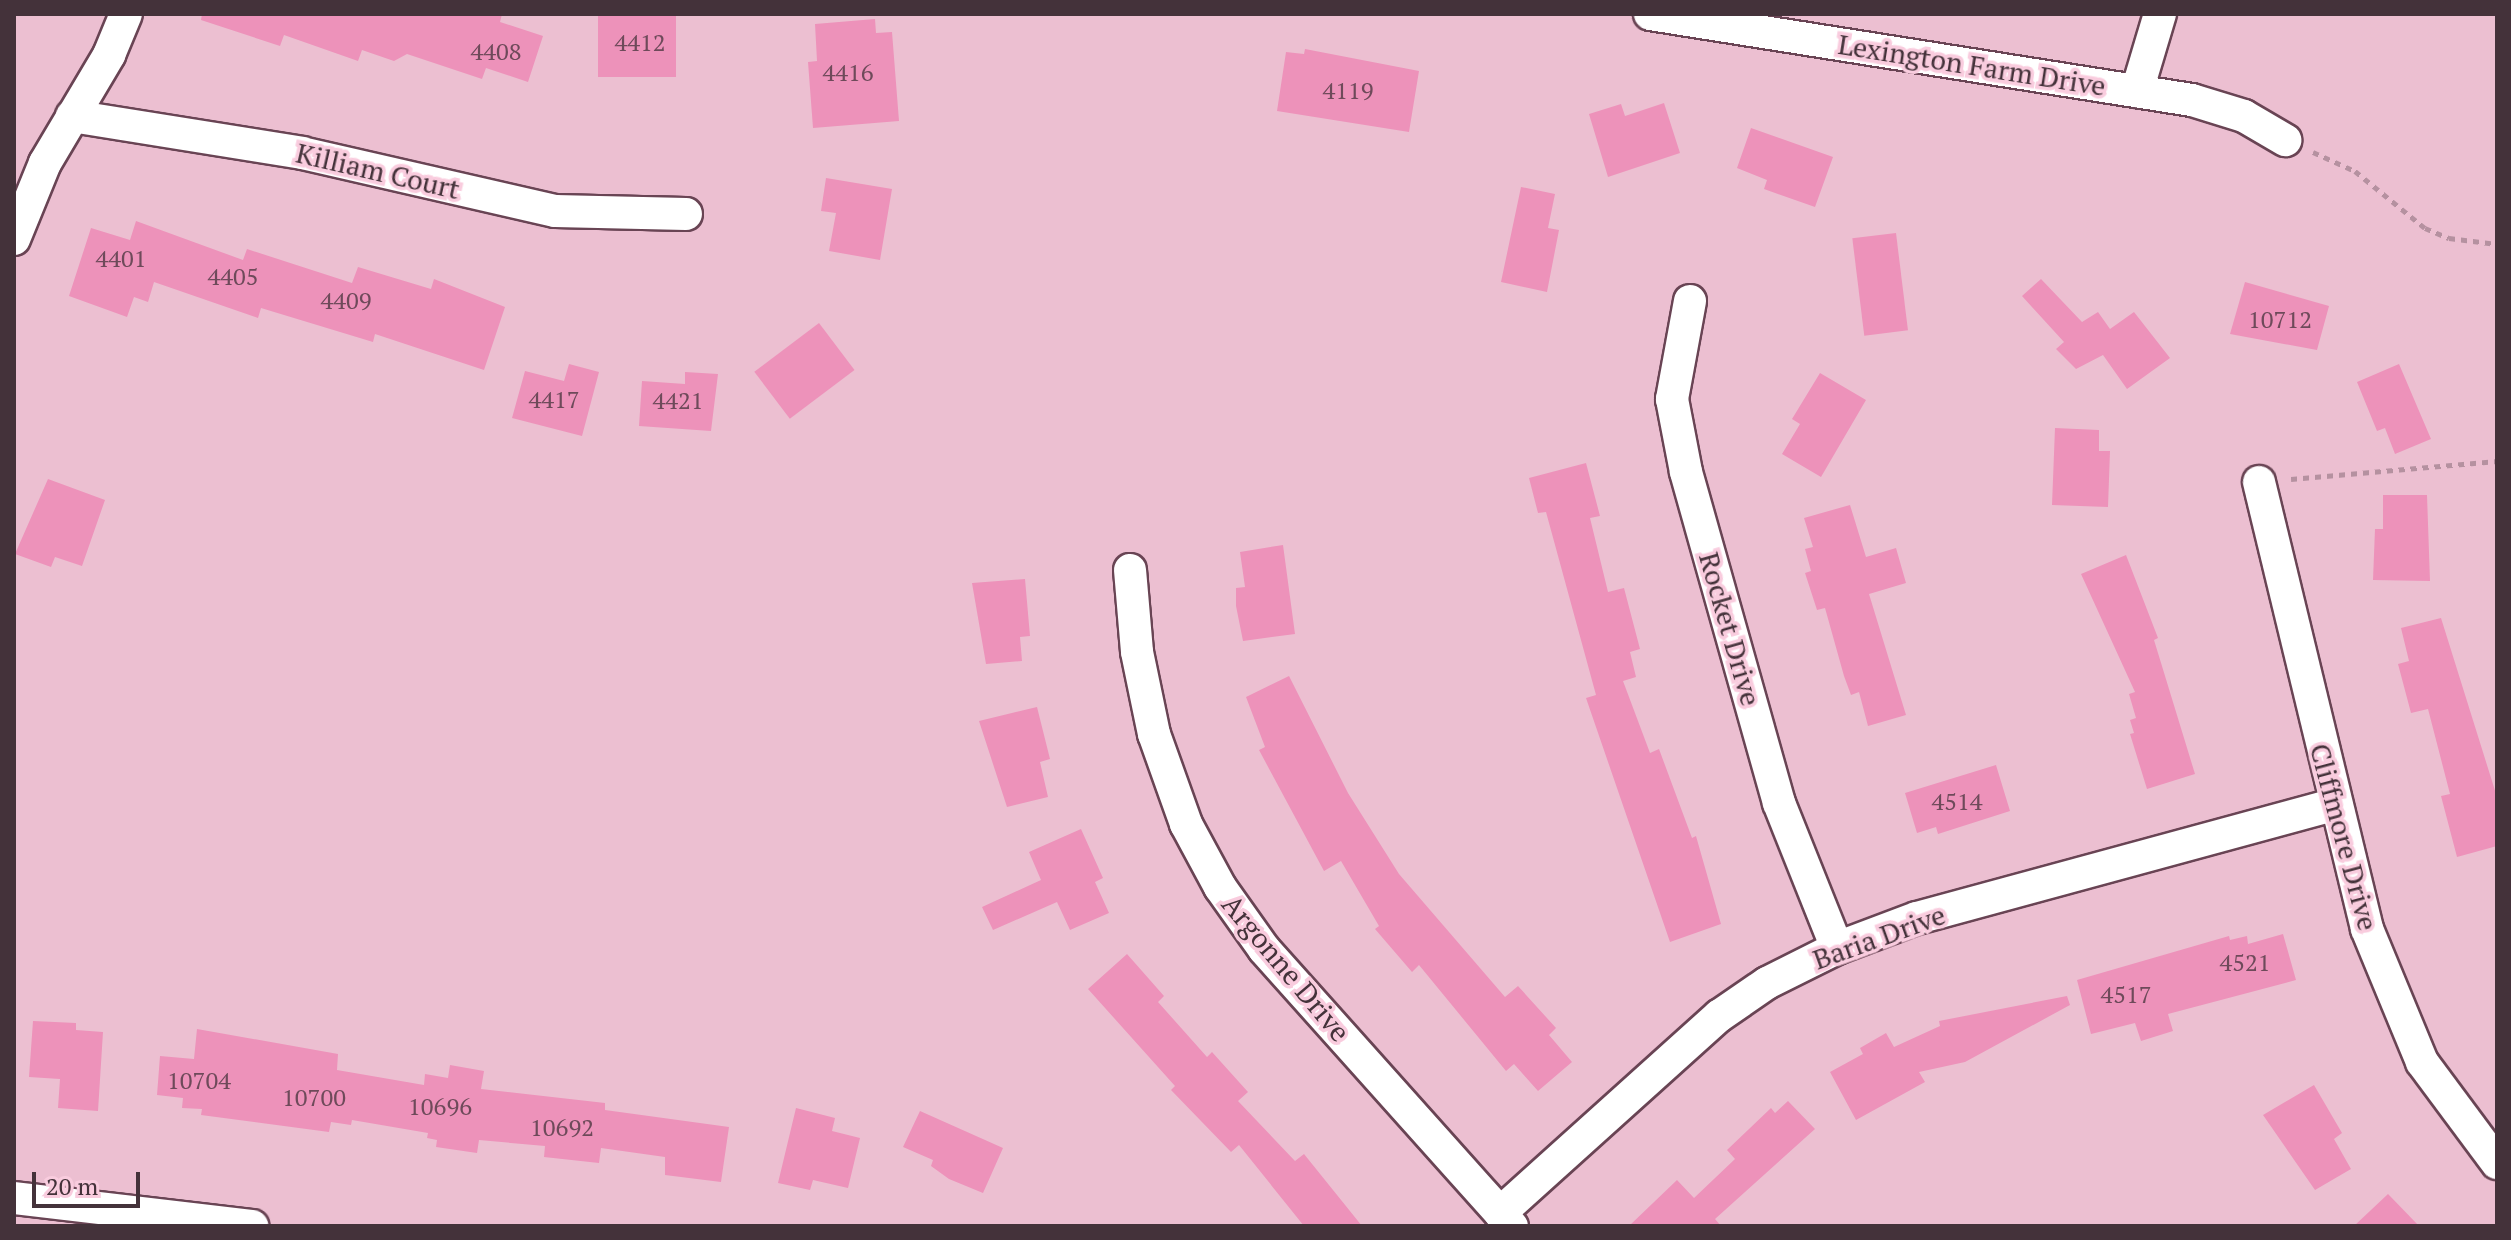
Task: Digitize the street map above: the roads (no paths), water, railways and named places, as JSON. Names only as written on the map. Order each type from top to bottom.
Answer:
[{"type":"street","points":[[14,239],[45,163],[109,55],[126,14]]},
{"type":"street","points":[[2137,91],[2160,14]]},
{"type":"street","name":"Lexington Farm Drive","points":[[1667,15],[2192,100],[2244,116],[2285,140]]},
{"type":"street","name":"Killiam Court","points":[[72,116],[302,153],[555,211],[686,214]]},
{"type":"street","name":"Rocket Drive","points":[[1690,301],[1672,399],[1686,472],[1779,803],[1837,948]]},
{"type":"street","name":"Cliffmore Drive","points":[[2259,482],[2334,805],[2367,929],[2395,1008],[2438,1087],[2497,1163]]},
{"type":"street","name":"Argonne Drive","points":[[1130,570],[1137,652],[1154,734],[1186,824],[1220,887],[1264,949],[1506,1220]]},
{"type":"street","name":"Baria Drive","points":[[1506,1220],[1719,1016],[1767,983],[1837,948],[1917,918],[2334,805]]},
{"type":"street","points":[[33,1209],[252,1226]]}]
